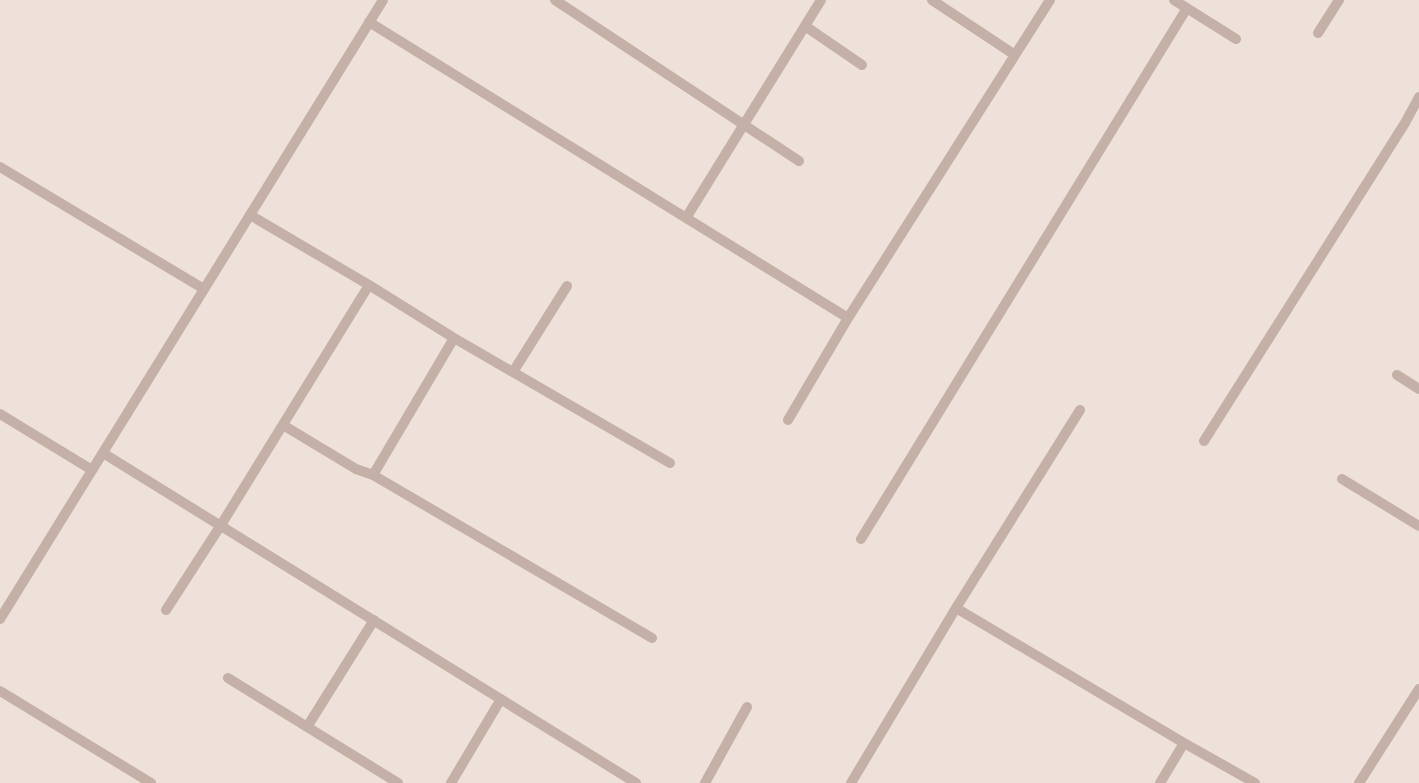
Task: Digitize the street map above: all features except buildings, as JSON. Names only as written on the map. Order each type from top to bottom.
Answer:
[{"type":"street","points":[[0,619],[382,0]]},
{"type":"street","points":[[555,0],[799,161]]},
{"type":"street","points":[[686,218],[821,0]]},
{"type":"street","points":[[932,0],[1015,55]]},
{"type":"street","points":[[788,420],[848,318],[1050,0]]},
{"type":"street","points":[[1174,0],[1236,39]]},
{"type":"street","points":[[1318,32],[1339,0]]},
{"type":"street","points":[[861,539],[1187,8]]},
{"type":"street","points":[[369,22],[848,318]]},
{"type":"street","points":[[805,26],[862,65]]},
{"type":"street","points":[[1204,441],[1405,123],[1419,97]]},
{"type":"street","points":[[0,167],[204,289]]},
{"type":"street","points":[[250,216],[369,285],[454,338],[670,463]]},
{"type":"street","points":[[166,610],[221,526],[369,285]]},
{"type":"street","points":[[513,372],[567,286]]},
{"type":"street","points":[[373,475],[454,338]]},
{"type":"street","points":[[1397,375],[1419,389]]},
{"type":"street","points":[[851,783],[956,608],[1080,410]]},
{"type":"street","points":[[0,414],[92,470]]},
{"type":"street","points":[[283,425],[356,469],[373,475],[652,638]]},
{"type":"street","points":[[103,452],[636,783]]},
{"type":"street","points":[[1342,479],[1419,526]]},
{"type":"street","points":[[956,608],[1184,743],[1255,783]]},
{"type":"street","points":[[307,727],[374,620]]},
{"type":"street","points":[[228,678],[398,783]]},
{"type":"street","points":[[1359,783],[1419,689]]},
{"type":"street","points":[[0,691],[151,783]]},
{"type":"street","points":[[451,783],[501,699]]},
{"type":"street","points":[[705,783],[747,707]]},
{"type":"street","points":[[1160,783],[1184,743]]}]
